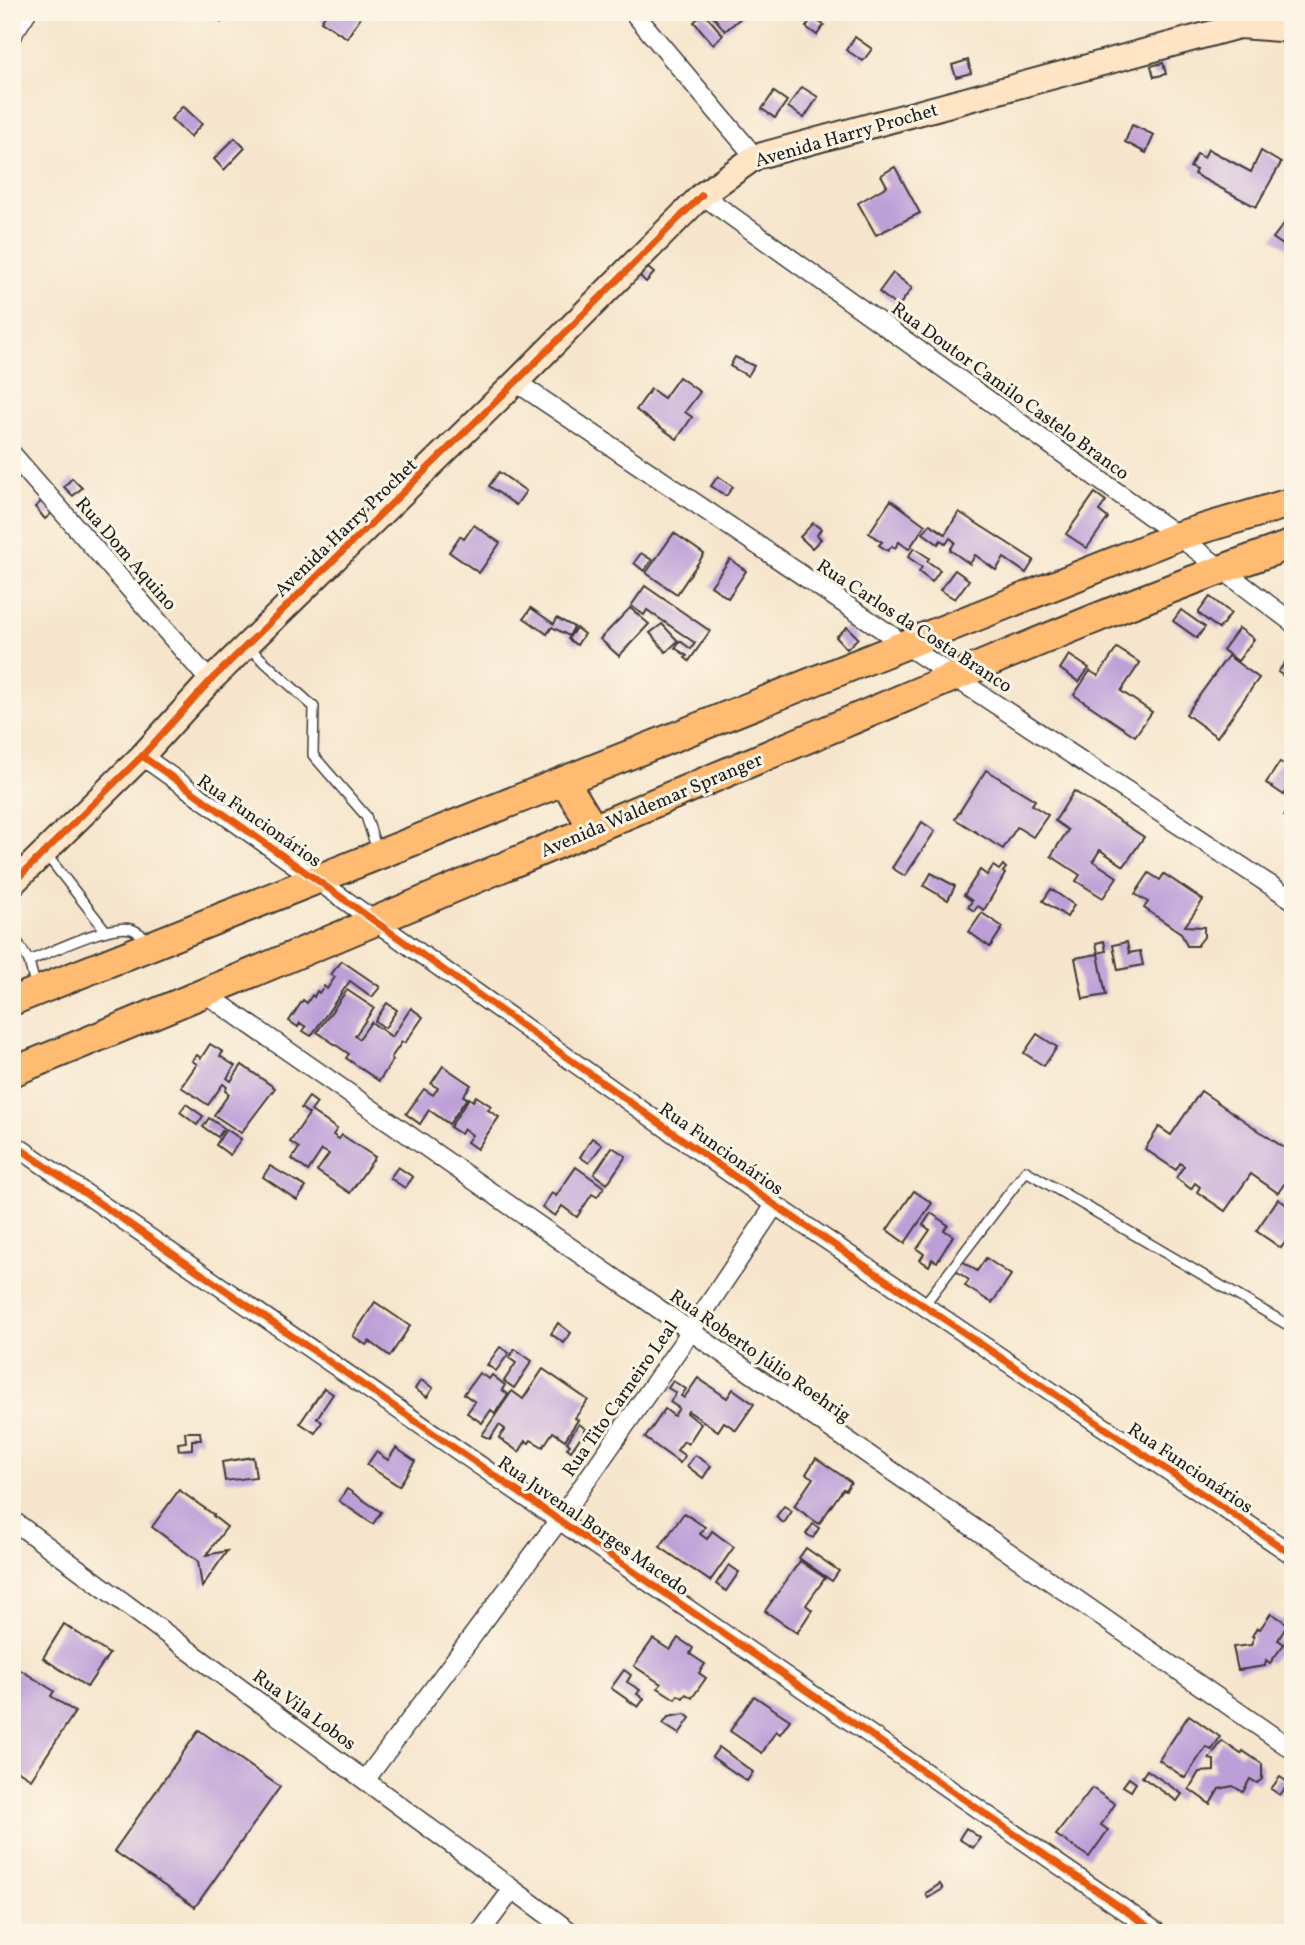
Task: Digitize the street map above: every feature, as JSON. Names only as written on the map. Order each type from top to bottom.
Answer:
[{"type":"main road","points":[[24,996],[1178,536],[1293,502]]},
{"type":"main road","name":"Avenida Waldemar Spranger","points":[[12,1072],[377,923],[593,828],[956,677],[1220,569],[1293,544]]},
{"type":"main road","points":[[565,782],[593,828]]},
{"type":"street","points":[[12,35],[27,12]]},
{"type":"street","points":[[633,12],[755,157]]},
{"type":"street","name":"Avenida Harry Prochet","points":[[12,884],[142,756],[246,645],[516,382],[702,195],[755,157],[1239,26],[1293,30]]},
{"type":"street","name":"Rua Doutor Camilo Castelo Branco","points":[[702,195],[1178,536],[1293,623]]},
{"type":"street","name":"Rua Carlos da Costa Branco","points":[[516,382],[904,644],[1293,900]]},
{"type":"street","name":"Rua Dom Aquino","points":[[12,454],[210,681]]},
{"type":"street","name":"Rua Funcionários","points":[[142,756],[775,1205],[1293,1555]]},
{"type":"street","name":"Rua Roberto Júlio Roehrig","points":[[206,994],[1293,1749]]},
{"type":"street","name":"Rua Juvenal Borges Macedo","points":[[12,1143],[1158,1933]]},
{"type":"street","name":"Rua Tito Carneiro Leal","points":[[366,1779],[559,1520],[775,1205]]},
{"type":"street","name":"Rua Vila Lobos","points":[[12,1520],[572,1933]]},
{"type":"street","points":[[480,1933],[512,1890]]},
{"type":"lane","points":[[246,645],[314,707],[313,755],[366,816],[379,856]]},
{"type":"lane","points":[[45,853],[106,931]]},
{"type":"lane","points":[[29,961],[106,931],[121,928],[133,929],[154,943]]},
{"type":"lane","points":[[12,933],[29,961],[24,996]]},
{"type":"lane","points":[[924,1305],[1026,1171],[1293,1328]]},
{"type":"building","points":[[206,12],[227,12],[221,22]]},
{"type":"building","points":[[327,12],[364,12],[347,38],[321,21]]},
{"type":"building","points":[[710,12],[748,12],[725,31]]},
{"type":"building","points":[[704,13],[723,35],[713,44],[694,22]]},
{"type":"building","points":[[812,18],[824,25],[817,35],[806,27]]},
{"type":"building","points":[[855,37],[872,49],[863,61],[846,50]]},
{"type":"building","points":[[968,60],[971,73],[956,77],[952,65]]},
{"type":"building","points":[[1163,63],[1166,74],[1154,77],[1151,66]]},
{"type":"building","points":[[802,87],[818,97],[804,118],[788,107]]},
{"type":"building","points":[[774,92],[787,101],[775,118],[762,109]]},
{"type":"building","points":[[183,106],[202,124],[190,137],[171,119]]},
{"type":"building","points":[[1132,125],[1154,135],[1146,153],[1125,142]]},
{"type":"building","points":[[235,138],[245,148],[224,170],[214,159]]},
{"type":"building","points":[[1208,149],[1251,172],[1261,151],[1281,163],[1256,207],[1194,174],[1196,170],[1190,167],[1197,154],[1204,158]]},
{"type":"building","points":[[895,167],[920,213],[876,235],[858,203],[887,186],[881,175]]},
{"type":"building","points":[[1290,216],[1293,218],[1293,252],[1273,238]]},
{"type":"building","points":[[648,268],[654,273],[646,282],[640,276]]},
{"type":"building","points":[[893,273],[912,288],[898,307],[879,292]]},
{"type":"building","points":[[735,357],[754,366],[748,376],[730,366]]},
{"type":"building","points":[[679,377],[700,392],[685,412],[692,417],[677,439],[636,410],[651,389],[664,398]]},
{"type":"building","points":[[499,472],[526,491],[516,505],[489,486]]},
{"type":"building","points":[[718,476],[733,487],[726,496],[711,486]]},
{"type":"building","points":[[72,478],[82,488],[73,496],[64,487]]},
{"type":"building","points":[[1095,493],[1106,501],[1099,511],[1108,518],[1087,548],[1066,534]]},
{"type":"building","points":[[891,500],[925,525],[909,549],[899,542],[895,548],[892,546],[888,551],[879,545],[882,542],[869,533]]},
{"type":"building","points":[[42,501],[52,513],[45,519],[35,507]]},
{"type":"building","points":[[959,512],[1034,560],[1026,573],[1004,558],[996,570],[975,555],[970,564],[950,550],[955,542],[950,538],[946,544],[941,540],[938,544],[923,533],[930,524],[945,534]]},
{"type":"building","points":[[813,523],[821,529],[817,535],[821,539],[812,548],[800,537]]},
{"type":"building","points":[[474,525],[500,543],[479,573],[449,552],[460,536],[464,539]]},
{"type":"building","points":[[674,533],[704,554],[677,594],[646,573]]},
{"type":"building","points":[[914,548],[940,570],[932,582],[919,572],[922,567],[908,557]]},
{"type":"building","points":[[641,553],[652,560],[644,571],[634,563]]},
{"type":"building","points":[[730,559],[746,571],[728,598],[711,586]]},
{"type":"building","points":[[955,570],[969,580],[955,599],[940,590]]},
{"type":"building","points":[[645,586],[710,631],[689,661],[685,658],[687,656],[675,648],[680,641],[691,649],[695,643],[647,610],[644,615],[631,606]]},
{"type":"building","points":[[1210,597],[1231,613],[1219,629],[1198,613]]},
{"type":"building","points":[[531,608],[554,624],[557,618],[574,627],[569,636],[552,627],[547,634],[524,618]]},
{"type":"building","points":[[630,608],[649,624],[619,656],[600,639]]},
{"type":"building","points":[[1181,610],[1205,627],[1197,638],[1173,621]]},
{"type":"building","points":[[662,624],[678,641],[666,652],[650,633]]},
{"type":"building","points":[[847,627],[858,638],[847,649],[836,637]]},
{"type":"building","points":[[576,628],[584,634],[577,645],[568,639]]},
{"type":"building","points":[[1239,628],[1254,639],[1238,661],[1223,650]]},
{"type":"building","points":[[1117,648],[1140,663],[1121,691],[1152,712],[1135,736],[1074,695],[1090,671],[1098,676]]},
{"type":"building","points":[[1069,655],[1089,668],[1079,682],[1060,669]]},
{"type":"building","points":[[1228,656],[1259,678],[1217,737],[1186,714]]},
{"type":"building","points":[[1288,659],[1293,663],[1293,683],[1278,672]]},
{"type":"building","points":[[1280,762],[1293,771],[1293,781],[1284,795],[1266,783]]},
{"type":"building","points":[[986,770],[1035,800],[1032,805],[1048,815],[1033,837],[1017,827],[1003,849],[955,819]]},
{"type":"building","points":[[1074,791],[1144,837],[1124,866],[1100,850],[1093,861],[1117,877],[1103,898],[1076,881],[1080,875],[1051,856],[1068,830],[1055,821]]},
{"type":"building","points":[[1293,802],[1293,821],[1284,816]]},
{"type":"building","points":[[922,822],[935,831],[905,876],[892,868]]},
{"type":"building","points":[[1003,865],[1006,868],[1003,872],[1005,874],[984,910],[978,906],[974,911],[968,907],[972,901],[964,895],[980,870],[987,875],[993,866],[999,870]]},
{"type":"building","points":[[931,873],[955,886],[948,900],[924,886]]},
{"type":"building","points":[[1149,873],[1160,880],[1164,874],[1203,900],[1185,926],[1204,927],[1204,937],[1197,946],[1187,946],[1181,933],[1144,908],[1148,902],[1135,894]]},
{"type":"building","points":[[1051,889],[1074,905],[1067,917],[1043,901]]},
{"type":"building","points":[[982,913],[1003,927],[990,947],[969,932]]},
{"type":"building","points":[[1104,941],[1106,951],[1098,953],[1096,943]]},
{"type":"building","points":[[1127,942],[1129,953],[1140,951],[1143,965],[1118,970],[1113,945]]},
{"type":"building","points":[[1098,954],[1106,995],[1083,999],[1075,958]]},
{"type":"building","points":[[342,961],[380,987],[372,997],[350,981],[311,1036],[303,1031],[306,1027],[300,1023],[298,1027],[289,1021],[303,1000],[307,1003],[312,995],[314,997],[324,986],[327,989],[335,977],[331,974]]},
{"type":"building","points":[[347,990],[374,1008],[355,1036],[359,1039],[371,1022],[392,1037],[411,1008],[423,1017],[391,1058],[393,1060],[379,1081],[346,1058],[349,1054],[317,1032]]},
{"type":"building","points":[[387,1003],[397,1010],[385,1028],[375,1021]]},
{"type":"building","points":[[1037,1034],[1057,1047],[1044,1066],[1024,1053]]},
{"type":"building","points":[[210,1044],[223,1052],[220,1056],[235,1066],[227,1078],[231,1081],[242,1065],[275,1088],[241,1133],[214,1115],[229,1094],[225,1091],[227,1087],[223,1084],[208,1105],[181,1087],[197,1064],[192,1061],[197,1055],[201,1058]]},
{"type":"building","points":[[443,1066],[471,1085],[463,1096],[467,1098],[449,1124],[429,1110],[420,1124],[406,1114],[424,1089],[433,1095],[438,1088],[431,1084]]},
{"type":"building","points":[[1201,1091],[1293,1154],[1293,1171],[1278,1193],[1251,1174],[1225,1211],[1197,1192],[1200,1187],[1195,1183],[1191,1189],[1176,1178],[1184,1166],[1180,1163],[1176,1170],[1145,1149],[1159,1127],[1171,1135]]},
{"type":"building","points":[[476,1096],[491,1106],[488,1110],[499,1117],[477,1149],[467,1142],[472,1135],[464,1129],[461,1134],[450,1127],[469,1098],[473,1101]]},
{"type":"building","points":[[309,1097],[317,1103],[311,1111],[337,1129],[333,1135],[339,1139],[342,1135],[375,1157],[350,1193],[317,1171],[329,1154],[322,1150],[308,1171],[292,1159],[299,1148],[290,1142],[309,1114],[301,1108]]},
{"type":"building","points":[[186,1104],[203,1116],[197,1125],[180,1112]]},
{"type":"building","points":[[209,1118],[224,1128],[218,1137],[203,1127]]},
{"type":"building","points":[[226,1129],[241,1139],[230,1155],[216,1145]]},
{"type":"building","points":[[592,1138],[602,1145],[589,1163],[580,1157]]},
{"type":"building","points":[[612,1147],[626,1156],[607,1184],[594,1174]]},
{"type":"building","points":[[270,1166],[306,1187],[297,1200],[263,1177]]},
{"type":"building","points":[[398,1167],[413,1177],[405,1188],[390,1178]]},
{"type":"building","points":[[576,1167],[604,1187],[597,1197],[592,1194],[577,1217],[562,1206],[555,1216],[542,1207],[552,1193],[556,1196]]},
{"type":"building","points":[[914,1191],[932,1203],[905,1243],[887,1230]]},
{"type":"building","points":[[1278,1199],[1293,1209],[1293,1231],[1281,1248],[1256,1231]]},
{"type":"building","points":[[931,1213],[948,1225],[944,1230],[953,1236],[937,1262],[932,1259],[929,1266],[920,1260],[924,1254],[917,1249],[930,1230],[923,1225]]},
{"type":"building","points":[[986,1258],[1011,1275],[992,1303],[965,1286],[969,1280],[956,1271],[962,1261],[977,1271]]},
{"type":"building","points":[[375,1302],[410,1326],[390,1356],[369,1341],[366,1345],[353,1336]]},
{"type":"building","points":[[558,1323],[571,1333],[564,1343],[551,1334]]},
{"type":"building","points":[[500,1347],[509,1353],[496,1371],[487,1365]]},
{"type":"building","points":[[515,1349],[532,1361],[514,1388],[504,1381],[516,1363],[509,1358]]},
{"type":"building","points":[[543,1369],[588,1400],[575,1418],[578,1420],[565,1440],[553,1432],[543,1447],[531,1440],[529,1443],[526,1441],[519,1452],[499,1438],[505,1429],[499,1425],[490,1439],[482,1435],[512,1391],[523,1399]]},
{"type":"building","points":[[479,1373],[489,1379],[492,1375],[505,1385],[502,1390],[508,1394],[495,1413],[491,1410],[482,1423],[467,1413],[475,1402],[464,1394]]},
{"type":"building","points":[[698,1378],[727,1398],[733,1389],[754,1404],[736,1430],[724,1422],[718,1431],[688,1411],[687,1413],[701,1424],[688,1444],[684,1441],[677,1450],[685,1456],[680,1463],[645,1438],[665,1409],[674,1416],[679,1408],[670,1402],[676,1393],[668,1388],[673,1381],[686,1389],[681,1396],[684,1398]]},
{"type":"building","points":[[421,1380],[433,1388],[427,1397],[415,1389]]},
{"type":"building","points":[[324,1388],[333,1394],[317,1418],[322,1422],[315,1433],[300,1423]]},
{"type":"building","points":[[579,1424],[586,1429],[571,1451],[567,1448],[570,1445],[567,1442]]},
{"type":"building","points":[[185,1432],[200,1432],[201,1440],[192,1440],[192,1449],[179,1450],[178,1443],[186,1442]]},
{"type":"building","points":[[396,1448],[415,1461],[399,1486],[367,1465],[376,1452],[388,1460]]},
{"type":"building","points":[[695,1455],[711,1466],[703,1478],[687,1466]]},
{"type":"building","points":[[253,1457],[256,1477],[225,1481],[222,1462]]},
{"type":"building","points":[[816,1458],[851,1482],[846,1490],[843,1489],[819,1524],[794,1506],[813,1478],[806,1474]]},
{"type":"building","points":[[347,1489],[381,1512],[373,1524],[339,1501]]},
{"type":"building","points":[[179,1490],[227,1527],[206,1555],[227,1551],[202,1587],[198,1561],[152,1527]]},
{"type":"building","points":[[784,1506],[792,1511],[784,1523],[776,1517]]},
{"type":"building","points":[[684,1513],[705,1527],[700,1534],[707,1539],[712,1531],[734,1547],[710,1581],[660,1547]]},
{"type":"building","points":[[813,1524],[819,1528],[813,1538],[806,1534]]},
{"type":"building","points":[[806,1548],[839,1571],[832,1581],[799,1558]]},
{"type":"building","points":[[800,1561],[825,1578],[806,1605],[812,1610],[797,1633],[765,1611]]},
{"type":"building","points":[[729,1565],[739,1572],[726,1591],[716,1584]]},
{"type":"building","points":[[1271,1613],[1288,1624],[1278,1640],[1284,1644],[1270,1663],[1266,1660],[1265,1666],[1238,1670],[1233,1647],[1251,1645],[1257,1628],[1260,1629]]},
{"type":"building","points":[[64,1624],[109,1654],[87,1687],[43,1658]]},
{"type":"building","points":[[678,1638],[693,1648],[690,1654],[705,1664],[699,1673],[706,1678],[692,1698],[686,1694],[683,1698],[678,1695],[675,1699],[658,1688],[661,1684],[634,1666],[653,1639],[670,1650]]},
{"type":"building","points":[[19,1669],[54,1691],[51,1696],[75,1712],[31,1779],[12,1767],[12,1679]]},
{"type":"building","points":[[624,1670],[631,1675],[627,1682],[640,1690],[637,1694],[644,1699],[638,1707],[611,1688]]},
{"type":"building","points":[[754,1696],[790,1720],[780,1734],[776,1731],[762,1753],[730,1731]]},
{"type":"building","points":[[685,1714],[690,1718],[679,1734],[663,1724],[668,1717]]},
{"type":"building","points":[[1189,1715],[1220,1737],[1212,1750],[1206,1747],[1185,1778],[1159,1760]]},
{"type":"building","points":[[199,1730],[280,1787],[195,1907],[114,1851]]},
{"type":"building","points":[[1222,1741],[1262,1764],[1262,1779],[1257,1783],[1250,1779],[1243,1792],[1233,1786],[1219,1789],[1210,1804],[1189,1789],[1199,1772],[1214,1771],[1214,1760],[1209,1759]]},
{"type":"building","points":[[719,1747],[753,1772],[747,1781],[712,1757]]},
{"type":"building","points":[[1147,1770],[1182,1794],[1177,1801],[1142,1777]]},
{"type":"building","points":[[1280,1777],[1289,1783],[1280,1795],[1271,1789]]},
{"type":"building","points":[[1129,1778],[1136,1783],[1131,1791],[1123,1786]]},
{"type":"building","points":[[1092,1788],[1115,1804],[1101,1825],[1108,1830],[1089,1857],[1056,1835]]},
{"type":"building","points":[[966,1828],[980,1838],[973,1848],[959,1839]]},
{"type":"building","points":[[940,1884],[943,1889],[928,1898],[926,1893]]},
{"type":"cycle path","points":[[12,884],[142,756],[210,681],[516,382],[702,195]]},
{"type":"cycle path","points":[[142,756],[775,1205],[1293,1555]]},
{"type":"cycle path","points":[[12,1143],[1158,1933]]}]
